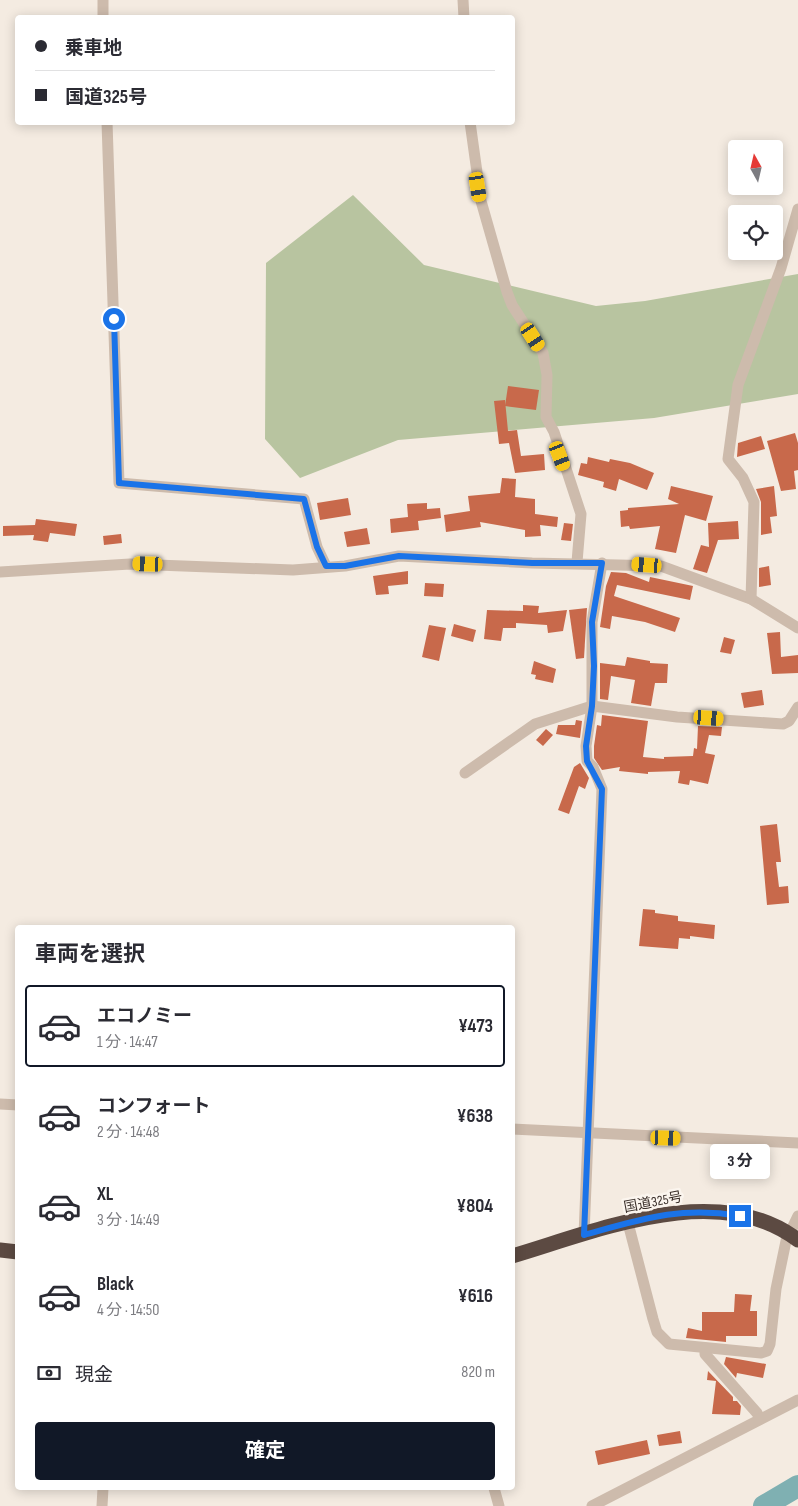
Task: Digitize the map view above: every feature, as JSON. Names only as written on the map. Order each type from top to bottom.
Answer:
[{"type":"highway","name":"国道325号","points":[[515,1255],[628,1223],[676,1212],[711,1211],[755,1219],[794,1237]]},
{"type":"highway","points":[[0,1250],[15,1252]]},
{"type":"street","points":[[103,0],[104,15]]},
{"type":"street","points":[[463,0],[464,15]]},
{"type":"street","points":[[107,125],[119,483],[304,499],[317,547],[326,566]]},
{"type":"street","points":[[470,125],[481,201],[507,292],[543,353],[547,375],[546,417],[554,432],[581,514],[576,562]]},
{"type":"street","points":[[751,600],[754,502],[743,478],[728,459],[732,419],[738,385],[781,268],[798,209]]},
{"type":"street","points":[[0,572],[130,564],[293,570],[345,566],[399,556],[532,563],[576,562],[661,566],[751,600],[798,628]]},
{"type":"street","points":[[584,1235],[602,789],[587,761],[586,746],[592,706],[594,666],[592,622],[602,563]]},
{"type":"street","points":[[465,773],[536,724],[592,706],[661,716],[783,724],[789,721],[798,707]]},
{"type":"street","points":[[0,1104],[15,1105]]},
{"type":"street","points":[[515,1129],[798,1143]]},
{"type":"street","points":[[628,1223],[657,1332],[670,1344],[761,1353],[767,1351],[770,1344],[776,1289],[786,1241],[794,1237],[798,1216]]},
{"type":"street","points":[[705,1348],[705,1354],[758,1413],[760,1419]]},
{"type":"street","points":[[592,1506],[798,1400]]},
{"type":"street","points":[[102,1506],[103,1490]]},
{"type":"street","points":[[495,1490],[500,1506]]},
{"type":"green space","points":[[353,195],[424,265],[596,306],[645,301],[798,274],[798,394],[654,418],[398,440],[300,478],[265,439],[266,263]]},
{"type":"building","points":[[508,386],[539,390],[536,410],[505,406]]},
{"type":"building","points":[[505,400],[508,431],[517,430],[521,456],[544,454],[545,470],[515,473],[509,443],[499,444],[494,401]]},
{"type":"building","points":[[795,433],[798,443],[798,470],[794,471],[796,489],[781,491],[767,441]]},
{"type":"building","points":[[761,436],[765,449],[737,457],[738,443]]},
{"type":"building","points":[[588,457],[609,462],[610,459],[630,463],[654,473],[647,490],[619,479],[616,491],[603,487],[604,482],[578,475],[581,463],[587,464]]},
{"type":"building","points":[[502,478],[516,479],[515,497],[535,499],[535,514],[558,517],[557,527],[540,525],[541,536],[525,537],[525,530],[480,522],[481,527],[446,532],[444,515],[470,511],[468,496],[500,493]]},
{"type":"building","points":[[671,486],[713,496],[706,521],[685,515],[676,553],[655,549],[660,526],[630,529],[629,526],[621,527],[620,511],[628,510],[628,508],[679,504],[668,499]]},
{"type":"building","points":[[774,486],[777,516],[770,517],[772,533],[761,535],[761,502],[756,489]]},
{"type":"building","points":[[348,498],[351,515],[320,520],[317,503]]},
{"type":"building","points":[[427,503],[427,509],[440,508],[441,518],[418,521],[419,530],[391,533],[390,519],[408,517],[407,504]]},
{"type":"building","points":[[36,519],[77,524],[75,536],[50,533],[48,542],[33,540],[34,535],[3,536],[3,526],[35,525]]},
{"type":"building","points":[[738,521],[739,539],[718,540],[707,573],[693,569],[701,545],[709,547],[708,523]]},
{"type":"building","points":[[564,523],[573,524],[571,541],[561,540]]},
{"type":"building","points":[[367,528],[370,544],[347,547],[344,532]]},
{"type":"building","points":[[121,534],[122,543],[104,545],[103,536]]},
{"type":"building","points":[[769,566],[771,585],[759,587],[759,568]]},
{"type":"building","points":[[408,571],[408,584],[388,586],[389,594],[376,595],[373,576]]},
{"type":"building","points":[[611,572],[626,573],[649,582],[650,577],[693,586],[690,600],[617,585],[614,596],[680,618],[675,632],[645,622],[612,616],[610,629],[600,627],[606,586]]},
{"type":"building","points":[[425,583],[444,584],[443,597],[424,596]]},
{"type":"building","points":[[523,605],[539,606],[538,613],[567,610],[563,631],[548,633],[547,625],[516,623],[516,628],[503,628],[501,641],[484,639],[487,610],[523,611]]},
{"type":"building","points":[[587,608],[584,658],[576,659],[569,610]]},
{"type":"building","points":[[454,624],[476,630],[473,642],[451,636]]},
{"type":"building","points":[[429,625],[446,628],[439,661],[422,657]]},
{"type":"building","points":[[780,632],[781,657],[798,655],[798,673],[772,674],[767,633]]},
{"type":"building","points":[[724,637],[735,640],[731,654],[720,652]]},
{"type":"building","points":[[627,657],[650,661],[650,663],[668,664],[667,683],[655,683],[651,706],[631,703],[635,680],[611,676],[608,700],[600,699],[600,663],[625,666]]},
{"type":"building","points":[[534,661],[556,669],[553,683],[535,679],[536,675],[531,674]]},
{"type":"building","points":[[762,690],[764,705],[744,708],[741,693]]},
{"type":"building","points":[[602,715],[648,721],[643,757],[664,759],[664,757],[693,756],[694,748],[697,749],[698,726],[722,727],[721,736],[709,735],[705,753],[715,755],[708,784],[690,780],[689,785],[678,783],[680,771],[648,772],[648,774],[619,771],[620,767],[602,770],[594,758],[594,746],[597,725],[601,726]]},
{"type":"building","points":[[576,720],[582,721],[580,738],[556,734],[558,725],[575,725]]},
{"type":"building","points":[[546,729],[553,735],[543,746],[536,740]]},
{"type":"building","points":[[580,763],[589,778],[585,789],[579,786],[569,814],[558,810],[574,767]]},
{"type":"building","points":[[777,824],[781,862],[776,862],[779,887],[788,886],[789,903],[767,905],[760,826]]},
{"type":"building","points":[[643,909],[655,910],[655,913],[678,916],[678,921],[715,925],[714,939],[690,936],[690,939],[679,938],[678,949],[639,946]]},
{"type":"building","points":[[735,1294],[752,1295],[750,1311],[757,1311],[757,1336],[726,1336],[726,1342],[686,1338],[688,1328],[702,1331],[702,1312],[734,1312]]},
{"type":"building","points":[[726,1357],[766,1364],[763,1378],[737,1373],[736,1378],[724,1364]]},
{"type":"building","points":[[708,1371],[733,1397],[733,1401],[737,1401],[741,1406],[740,1415],[712,1414],[716,1381],[707,1380]]},
{"type":"building","points":[[680,1431],[682,1443],[659,1446],[657,1435]]},
{"type":"building","points":[[647,1440],[650,1454],[598,1465],[595,1451]]},
{"type":"waterway","points":[[764,1506],[798,1486]]},
{"type":"route","points":[[114,319],[119,483],[260,493],[304,499],[317,547],[326,566],[345,566],[399,556],[532,563],[602,563],[592,622],[594,666],[592,706],[586,746],[587,761],[593,768],[602,789],[584,1235],[676,1212],[711,1211],[740,1216]]}]
